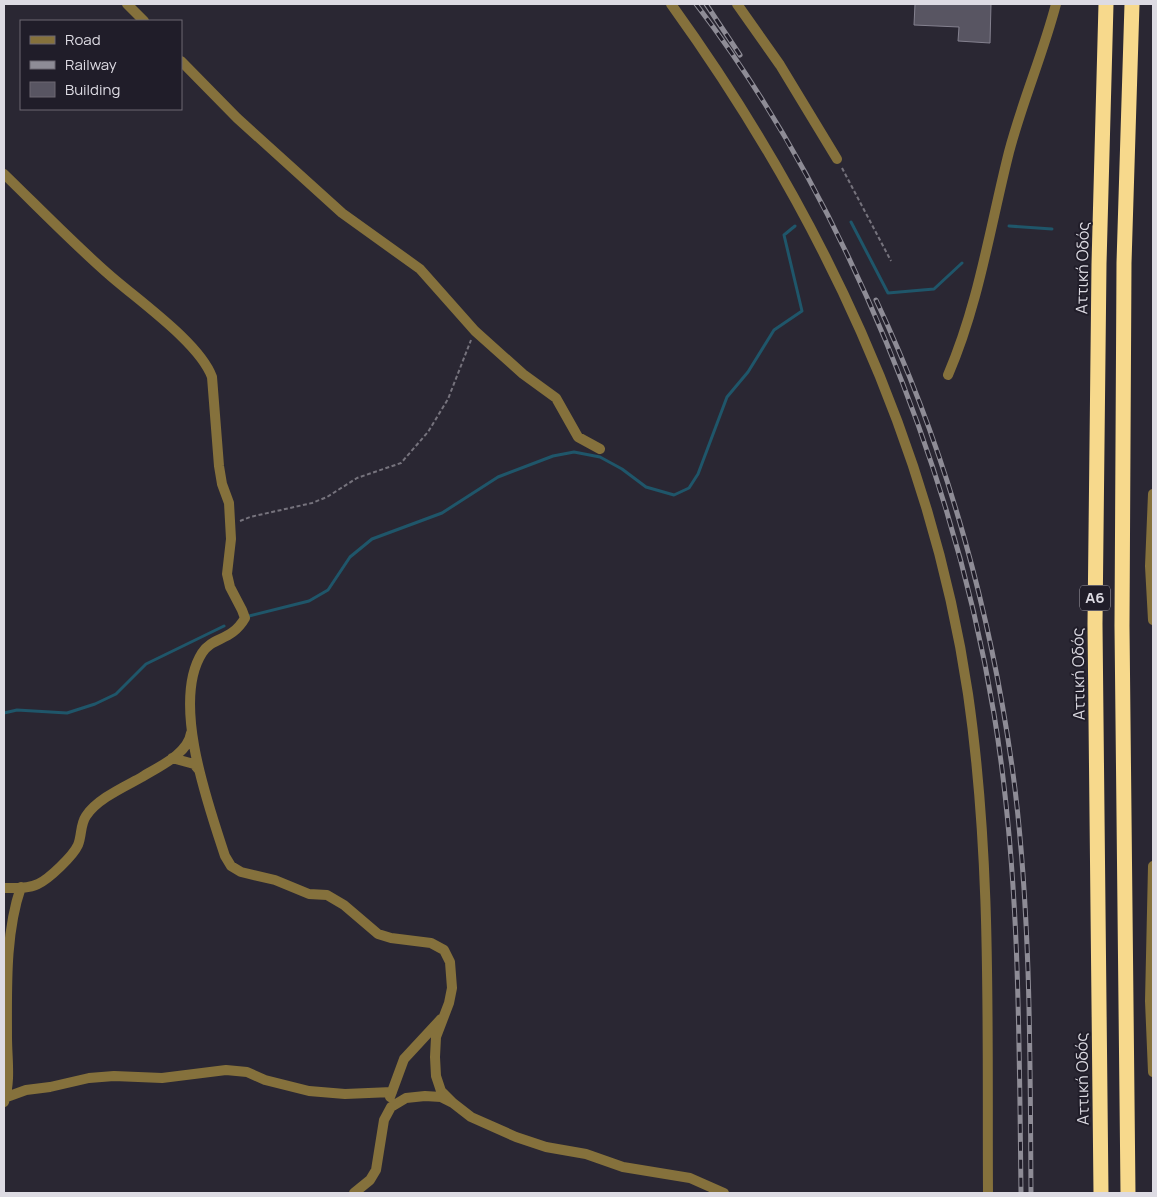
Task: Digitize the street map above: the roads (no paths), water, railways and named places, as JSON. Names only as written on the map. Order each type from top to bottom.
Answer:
[{"type":"highway","name":"Αττική Οδός","points":[[1101,1193],[1095,624],[1099,264],[1106,4]]},
{"type":"highway","name":"Α6","points":[[1128,1193],[1122,626],[1124,263],[1132,4]]},
{"type":"street","points":[[127,4],[143,20]]},
{"type":"street","points":[[671,4],[739,104],[783,174],[855,315],[889,401],[924,503],[939,554],[968,692],[982,830],[986,886],[988,1193]]},
{"type":"street","points":[[737,4],[780,65],[837,159]]},
{"type":"street","points":[[948,375],[967,324],[986,255],[1015,128],[1040,62],[1056,4]]},
{"type":"street","points":[[182,62],[237,118],[342,213],[420,269],[475,331],[522,374],[556,398],[578,438],[600,448]]},
{"type":"street","points":[[4,174],[88,255],[199,353],[207,364],[212,377],[219,466],[228,503],[231,539],[227,574],[230,587],[244,618],[238,630],[212,643],[203,651],[194,668],[190,687],[194,750],[220,841],[231,866],[241,872],[275,880],[309,894],[327,895],[344,905],[378,934],[391,938],[431,943],[444,950],[450,962],[452,988],[449,1003],[436,1037],[436,1076],[440,1091],[471,1117],[523,1140],[546,1147],[586,1154],[623,1167],[690,1178],[724,1193]]},
{"type":"street","points":[[1153,494],[1150,566],[1153,620]]},
{"type":"street","points":[[4,888],[21,888],[38,884],[75,853],[80,842],[81,826],[86,815],[97,804],[172,758],[184,748],[190,738],[192,726]]},
{"type":"street","points":[[172,758],[194,764],[200,772]]},
{"type":"street","points":[[1153,866],[1150,1001],[1153,1072]]},
{"type":"street","points":[[4,1100],[9,1085],[7,1013],[10,931],[21,888]]},
{"type":"street","points":[[354,1193],[370,1180],[376,1170],[384,1120],[404,1059],[442,1018]]},
{"type":"street","points":[[4,1100],[26,1090],[50,1087],[89,1078],[114,1076],[162,1078],[226,1070],[247,1072],[309,1091],[361,1094],[392,1092]]},
{"type":"street","points":[[384,1120],[391,1107],[406,1098],[441,1097],[453,1103]]},
{"type":"waterway","points":[[851,222],[888,293],[934,289],[962,263]]},
{"type":"waterway","points":[[249,616],[309,601],[328,590],[350,557],[372,539],[442,513],[498,477],[553,456],[574,452],[600,457],[622,469],[646,487],[674,495],[689,488],[698,474],[727,397],[748,372],[774,330],[802,311],[784,235],[795,226]]},
{"type":"waterway","points":[[1009,226],[1052,229]]},
{"type":"waterway","points":[[4,713],[17,710],[67,713],[95,704],[116,694],[146,664],[224,626]]},
{"type":"railway","points":[[696,4],[750,81],[800,163],[845,251],[886,341],[921,434],[952,528],[976,622],[994,714],[1003,773],[1009,833],[1016,953],[1021,1193]]},
{"type":"railway","points":[[706,4],[740,55]]},
{"type":"railway","points":[[876,300],[902,358],[925,417],[965,539],[995,664],[1006,726],[1020,839],[1027,940],[1031,1193]]}]
